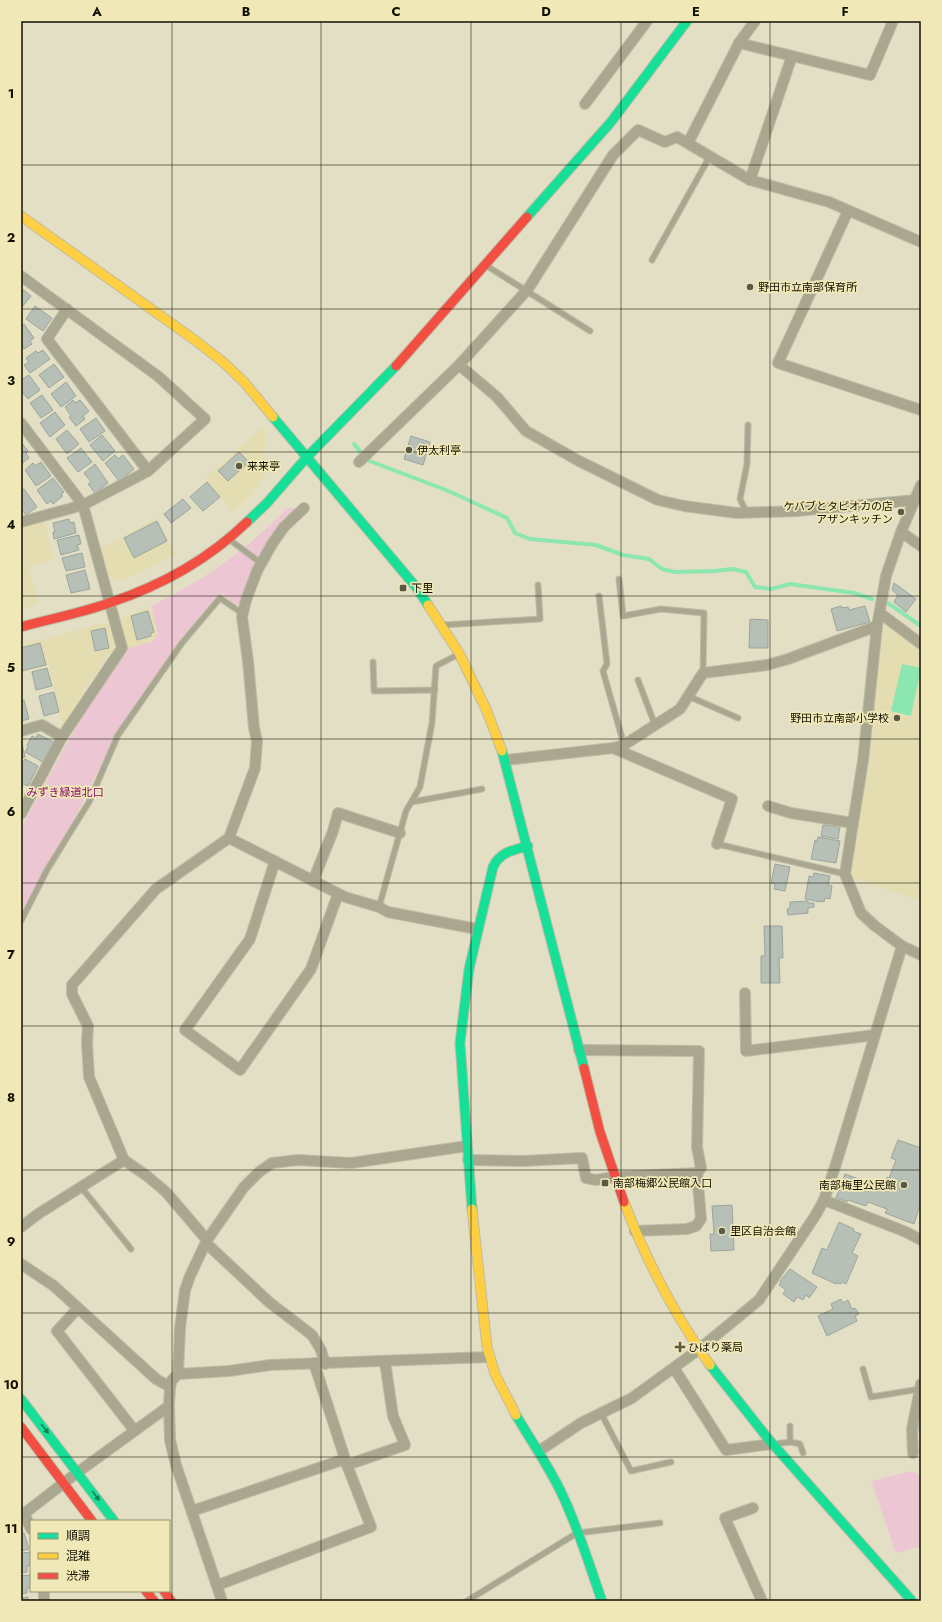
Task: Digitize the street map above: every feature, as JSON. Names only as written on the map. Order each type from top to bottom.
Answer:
[{"type":"street","points":[[585,104],[647,21]]},
{"type":"street","points":[[21,627],[109,603],[174,576],[229,539],[267,503],[307,457],[411,350],[611,122],[687,21]]},
{"type":"street","points":[[688,143],[739,43],[755,21]]},
{"type":"street","points":[[739,43],[870,75],[892,21]]},
{"type":"street","points":[[750,180],[792,56]]},
{"type":"street","points":[[359,462],[459,366],[526,291],[613,155],[638,130],[665,142],[677,137],[750,180],[829,202],[921,242]]},
{"type":"street","points":[[848,211],[778,364],[921,410]]},
{"type":"street","points":[[21,216],[223,362],[244,382],[402,570],[442,625],[460,653],[486,709],[506,760],[600,1132],[635,1231],[649,1264],[698,1350],[735,1400],[772,1444],[912,1601]]},
{"type":"street","points":[[21,276],[159,377],[205,419],[148,471],[83,505],[21,522]]},
{"type":"street","points":[[68,309],[47,339],[148,471]]},
{"type":"street","points":[[459,366],[497,396],[526,431],[579,461],[658,500],[684,506],[737,513],[797,511],[916,500]]},
{"type":"street","points":[[21,423],[83,505],[122,648],[62,737],[21,814]]},
{"type":"street","points":[[921,485],[916,500],[901,532],[886,576],[877,626],[863,761],[845,874],[861,913],[875,926],[902,946],[921,955]]},
{"type":"street","points":[[218,1585],[371,1527],[346,1462],[320,1363],[321,1350],[312,1335],[269,1302],[206,1242],[166,1192],[147,1176],[124,1160],[89,1077],[87,1043],[88,1026],[72,994],[72,985],[156,889],[229,838],[255,768],[257,741],[254,728],[243,614],[246,600],[256,571],[261,563],[284,527],[304,508]]},
{"type":"street","points":[[901,532],[921,546]]},
{"type":"street","points":[[880,613],[921,644]]},
{"type":"street","points":[[506,760],[613,748],[624,745],[680,709],[703,673],[767,664],[877,626]]},
{"type":"street","points":[[21,731],[42,725],[62,737]]},
{"type":"street","points":[[613,748],[732,799],[717,844]]},
{"type":"street","points":[[768,806],[791,813],[853,823]]},
{"type":"street","points":[[313,881],[333,831],[338,813],[400,833]]},
{"type":"street","points":[[229,838],[346,897],[379,907],[388,912],[477,930]]},
{"type":"street","points":[[528,846],[510,851],[497,859],[492,869],[477,930],[466,986],[460,1043],[468,1160],[489,1358],[502,1391],[555,1479],[602,1601]]},
{"type":"street","points":[[275,861],[250,939],[185,1030],[240,1070],[311,970],[338,894]]},
{"type":"street","points":[[539,1451],[581,1422],[632,1398],[698,1350],[759,1300],[824,1200],[902,946]]},
{"type":"street","points":[[745,993],[746,1050],[875,1035]]},
{"type":"street","points":[[579,1050],[699,1051],[697,1147],[701,1168],[697,1173],[701,1219],[696,1226],[687,1229],[635,1231]]},
{"type":"street","points":[[178,1374],[180,1328],[185,1290],[190,1276],[206,1242],[244,1187],[259,1172],[272,1163],[298,1160],[351,1163],[467,1146]]},
{"type":"street","points":[[468,1160],[524,1162],[582,1158],[586,1178],[595,1180],[615,1177],[697,1173]]},
{"type":"street","points":[[21,1228],[38,1214],[124,1160]]},
{"type":"street","points":[[824,1200],[906,1232],[921,1240]]},
{"type":"street","points":[[21,1264],[54,1286],[156,1379],[170,1387]]},
{"type":"street","points":[[78,1308],[57,1331],[134,1430]]},
{"type":"street","points":[[222,1601],[218,1585],[176,1465],[170,1440],[170,1387],[172,1380],[178,1374],[230,1371],[270,1365],[489,1358]]},
{"type":"street","points":[[192,1511],[346,1462],[405,1445],[393,1416],[385,1362]]},
{"type":"street","points":[[674,1368],[726,1450],[772,1444]]},
{"type":"street","points":[[913,1453],[912,1429],[921,1386]]},
{"type":"street","points":[[21,1398],[113,1520]]},
{"type":"street","points":[[30,1527],[23,1514],[134,1430],[169,1406]]},
{"type":"street","points":[[21,1427],[91,1520]]},
{"type":"street","points":[[753,1508],[725,1518],[762,1601]]},
{"type":"street","points":[[147,1592],[154,1601]]},
{"type":"street","points":[[165,1592],[171,1601]]},
{"type":"lane","points":[[652,260],[710,156]]},
{"type":"lane","points":[[486,265],[590,331]]},
{"type":"lane","points":[[747,513],[740,499],[747,464],[748,425]]},
{"type":"lane","points":[[229,539],[261,563]]},
{"type":"lane","points":[[619,579],[623,616],[661,609],[704,613],[703,673]]},
{"type":"lane","points":[[442,625],[540,619],[538,585]]},
{"type":"lane","points":[[599,596],[607,664],[603,671],[624,745]]},
{"type":"lane","points":[[21,921],[47,870],[89,802],[118,735],[182,643],[220,598],[243,614]]},
{"type":"lane","points":[[379,907],[406,811],[420,787],[432,723],[436,666],[460,653]]},
{"type":"lane","points":[[373,662],[374,691],[434,690]]},
{"type":"lane","points":[[638,680],[655,725]]},
{"type":"lane","points":[[688,696],[738,718]]},
{"type":"lane","points":[[412,802],[482,789]]},
{"type":"lane","points":[[717,844],[845,874]]},
{"type":"lane","points":[[81,1187],[131,1249]]},
{"type":"lane","points":[[863,1369],[871,1397],[921,1386]]},
{"type":"lane","points":[[601,1412],[631,1471],[671,1462]]},
{"type":"lane","points":[[790,1426],[790,1442]]},
{"type":"lane","points":[[772,1444],[790,1442],[800,1444],[803,1453]]},
{"type":"lane","points":[[467,1601],[577,1533],[660,1523]]},
{"type":"shaded area","points":[[263,427],[265,430],[266,476],[250,496],[233,512],[205,479]]},
{"type":"shaded area","points":[[156,518],[176,554],[153,567],[118,582],[109,579],[100,549]]},
{"type":"shaded area","points":[[44,522],[54,559],[28,566],[38,604],[21,609],[21,528]]},
{"type":"shaded area","points":[[151,606],[158,634],[152,642],[128,648],[120,620]]},
{"type":"shaded area","name":"野田市立南部小学校","points":[[885,622],[921,649],[921,901],[851,877],[855,830],[870,763],[878,672]]},
{"type":"shaded area","points":[[103,623],[109,624],[114,642],[113,648],[87,686],[63,726],[48,665],[21,673],[21,645]]},
{"type":"shaded area","points":[[902,664],[921,668],[911,716],[891,711]]},
{"type":"green space","name":"みずき緑道北口","points":[[287,508],[298,508],[242,603],[236,605],[220,593],[180,640],[119,729],[73,822],[52,856],[21,916],[21,828],[76,727],[128,648],[152,642],[158,634],[151,606],[189,586],[224,563],[256,538]]},
{"type":"green space","points":[[912,1471],[921,1476],[921,1546],[896,1553],[871,1481]]},
{"type":"building","points":[[21,288],[31,296],[22,307],[21,306]]},
{"type":"building","points":[[35,306],[52,318],[43,331],[26,319]]},
{"type":"building","points":[[24,324],[34,338],[30,341],[32,344],[24,349],[21,344],[21,326]]},
{"type":"building","points":[[43,350],[50,359],[30,373],[24,365],[29,362],[26,358],[36,351],[38,353]]},
{"type":"building","points":[[54,364],[64,377],[49,388],[39,375]]},
{"type":"building","points":[[29,375],[40,390],[28,399],[23,393],[21,394],[21,380]]},
{"type":"building","points":[[66,382],[76,396],[61,407],[51,394]]},
{"type":"building","points":[[42,395],[53,410],[41,418],[30,403]]},
{"type":"building","points":[[73,400],[75,403],[80,400],[89,411],[83,416],[85,419],[76,426],[69,417],[71,416],[65,407]]},
{"type":"building","points":[[55,412],[65,425],[50,437],[40,423]]},
{"type":"building","points":[[96,418],[105,431],[89,442],[80,429]]},
{"type":"building","points":[[67,430],[79,444],[67,454],[56,439]]},
{"type":"building","points":[[102,435],[115,451],[103,461],[90,445]]},
{"type":"building","points":[[411,436],[430,442],[423,465],[404,459]]},
{"type":"building","points":[[21,442],[28,451],[26,453],[29,458],[21,464]]},
{"type":"building","points":[[81,448],[92,462],[78,472],[67,458]]},
{"type":"building","points":[[239,452],[249,462],[228,481],[218,471]]},
{"type":"building","points":[[115,455],[118,459],[123,455],[134,469],[119,481],[105,463]]},
{"type":"building","points":[[41,462],[51,476],[36,486],[25,470],[33,463],[35,466]]},
{"type":"building","points":[[95,464],[108,483],[95,493],[88,484],[91,482],[84,473]]},
{"type":"building","points":[[53,478],[64,492],[61,494],[63,496],[53,504],[51,501],[47,504],[37,490]]},
{"type":"building","points":[[207,482],[220,497],[203,511],[190,497]]},
{"type":"building","points":[[24,489],[37,507],[26,515],[23,511],[21,513],[21,491]]},
{"type":"building","points":[[183,499],[191,508],[171,523],[164,514]]},
{"type":"building","points":[[69,519],[70,523],[74,522],[76,533],[54,539],[53,532],[55,532],[53,523]]},
{"type":"building","points":[[157,521],[167,541],[134,558],[124,538]]},
{"type":"building","points":[[79,535],[81,544],[77,545],[79,550],[61,555],[57,540]]},
{"type":"building","points":[[82,553],[85,567],[66,571],[62,558]]},
{"type":"building","points":[[85,570],[90,589],[71,593],[66,575]]},
{"type":"building","points":[[894,583],[916,599],[906,612],[894,602],[898,595],[892,590]]},
{"type":"building","points":[[841,606],[842,608],[848,607],[849,610],[865,606],[870,622],[837,631],[831,609]]},
{"type":"building","points":[[148,611],[154,632],[151,633],[151,636],[137,640],[131,616]]},
{"type":"building","points":[[750,619],[768,620],[768,648],[749,648]]},
{"type":"building","points":[[105,628],[109,648],[95,651],[91,631]]},
{"type":"building","points":[[40,643],[46,665],[21,671],[21,648]]},
{"type":"building","points":[[47,668],[52,686],[36,690],[32,672]]},
{"type":"building","points":[[54,692],[59,712],[44,716],[39,696]]},
{"type":"building","points":[[24,700],[29,719],[21,721],[21,701]]},
{"type":"building","points":[[38,734],[53,742],[43,762],[25,752],[32,736],[36,738]]},
{"type":"building","points":[[21,739],[25,757],[21,758]]},
{"type":"building","points":[[25,759],[38,766],[28,786],[21,783],[21,766]]},
{"type":"building","points":[[823,825],[840,827],[838,839],[821,836]]},
{"type":"building","points":[[818,837],[840,841],[836,863],[811,859],[815,840],[817,841]]},
{"type":"building","points":[[775,864],[790,867],[785,891],[774,889],[775,884],[771,883]]},
{"type":"building","points":[[814,873],[830,876],[828,885],[832,886],[830,899],[825,898],[824,902],[805,899],[809,876],[813,877]]},
{"type":"building","points":[[808,901],[808,903],[814,903],[814,907],[808,908],[808,913],[788,915],[787,909],[790,908],[790,902]]},
{"type":"building","points":[[764,926],[782,926],[783,958],[779,958],[780,983],[761,983],[761,956],[765,956]]},
{"type":"building","points":[[898,1140],[921,1148],[921,1202],[914,1224],[885,1213],[887,1209],[868,1202],[866,1206],[836,1198],[845,1174],[883,1188],[887,1177],[889,1178],[896,1160],[891,1158]]},
{"type":"building","points":[[732,1205],[734,1250],[711,1251],[710,1234],[714,1234],[712,1206]]},
{"type":"building","points":[[839,1222],[861,1234],[852,1253],[858,1256],[846,1284],[842,1282],[841,1284],[836,1284],[812,1273],[822,1248],[827,1250]]},
{"type":"building","points":[[790,1269],[817,1287],[809,1298],[806,1295],[803,1300],[797,1297],[794,1302],[783,1294],[786,1290],[779,1285],[781,1282],[780,1281]]},
{"type":"building","points":[[841,1299],[843,1303],[848,1300],[852,1309],[855,1308],[859,1314],[855,1316],[857,1321],[827,1336],[818,1316],[833,1309],[831,1304]]},
{"type":"building","points":[[918,1412],[921,1412],[921,1431],[916,1430]]},
{"type":"building","points":[[24,1533],[29,1549],[21,1551],[21,1534]]},
{"type":"building","points":[[30,1552],[30,1566],[27,1566],[27,1572],[21,1573],[21,1553]]},
{"type":"building","points":[[30,1575],[30,1588],[27,1588],[27,1593],[21,1594],[21,1576]]},
{"type":"building","points":[[28,1597],[28,1600],[36,1601],[21,1601],[21,1598]]},
{"type":"waterway","points":[[354,444],[367,460],[446,490],[507,518],[515,533],[530,539],[596,545],[623,555],[649,559],[662,569],[675,572],[732,569],[746,572],[755,587],[771,589],[790,584],[854,593],[872,599]]},
{"type":"waterway","points":[[888,603],[921,626]]},
{"type":"traffic: fast","points":[[527,217],[611,122],[687,21]]},
{"type":"traffic: fast","points":[[247,522],[267,503],[307,457],[396,366]]},
{"type":"traffic: fast","points":[[273,417],[416,587],[428,605]]},
{"type":"traffic: fast","points":[[502,751],[584,1068]]},
{"type":"traffic: fast","points":[[472,1209],[460,1043],[469,969],[493,867],[503,855],[512,850],[528,846]]},
{"type":"traffic: fast","points":[[710,1365],[770,1441],[912,1601]]},
{"type":"traffic: fast","points":[[21,1399],[113,1520]]},
{"type":"traffic: fast","points":[[516,1415],[561,1492],[578,1532],[602,1601]]},
{"type":"traffic: slow","points":[[21,216],[196,341],[223,362],[244,382],[273,417]]},
{"type":"traffic: slow","points":[[428,605],[459,653],[486,709],[502,751]]},
{"type":"traffic: slow","points":[[624,1202],[651,1266],[684,1326],[710,1365]]},
{"type":"traffic: slow","points":[[472,1209],[487,1347],[495,1374],[516,1415]]},
{"type":"traffic: jam","points":[[396,366],[527,217]]},
{"type":"traffic: jam","points":[[21,627],[98,607],[165,580],[217,548],[247,522]]},
{"type":"traffic: jam","points":[[584,1068],[600,1132],[624,1202]]},
{"type":"traffic: jam","points":[[21,1427],[91,1520]]},
{"type":"traffic: jam","points":[[147,1592],[154,1601]]},
{"type":"traffic: jam","points":[[165,1592],[171,1601]]},
{"type":"place","name":"野田市立南部保育所","points":[[750,287]]},
{"type":"place","name":"伊太利亭","points":[[409,450]]},
{"type":"place","name":"来来亭","points":[[239,466]]},
{"type":"place","name":"ケバブとタピオカの店 アザンキッチン","points":[[901,512]]},
{"type":"place","name":"下里","points":[[403,588]]},
{"type":"place","name":"野田市立南部小学校","points":[[897,718]]},
{"type":"place","name":"南部梅郷公民館入口","points":[[605,1183]]},
{"type":"place","name":"南部梅里公民館","points":[[904,1185]]},
{"type":"place","name":"里区自治会館","points":[[722,1231]]},
{"type":"place","name":"ひばり薬局","points":[[680,1347]]}]
